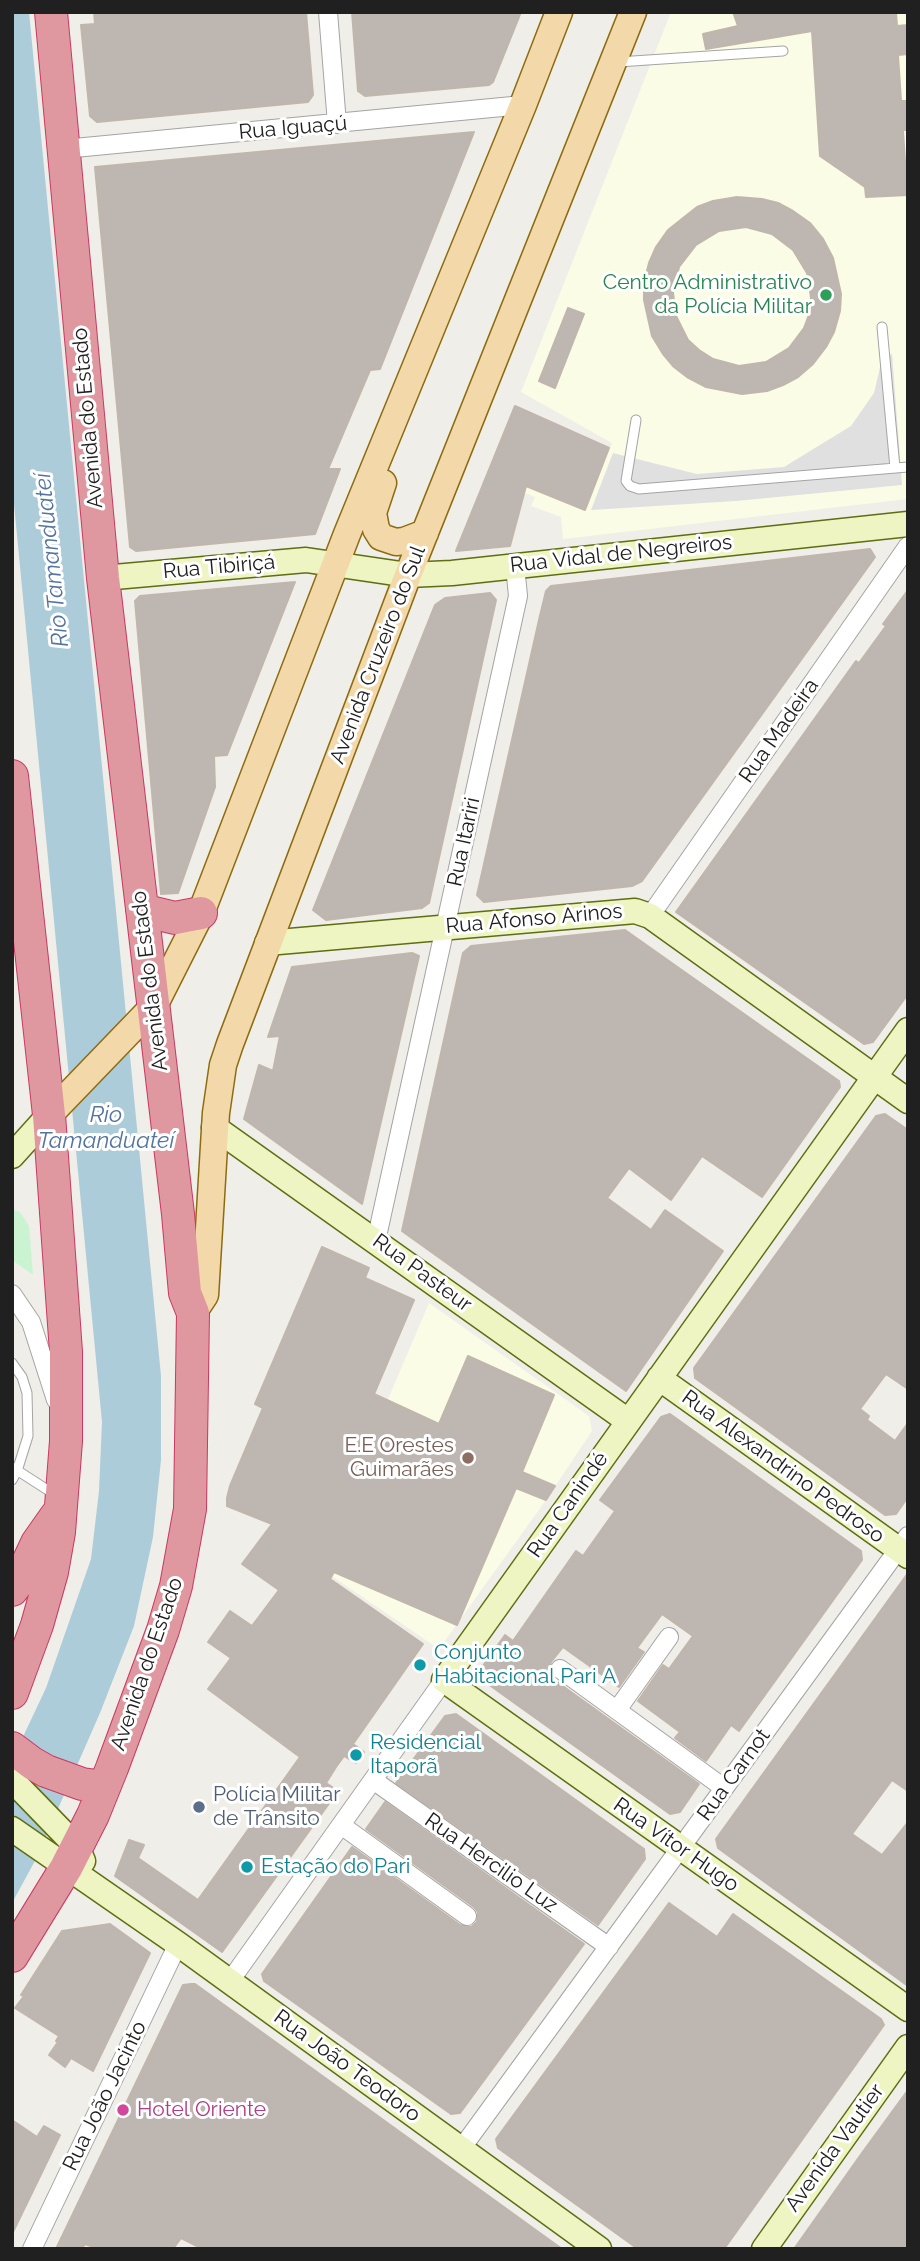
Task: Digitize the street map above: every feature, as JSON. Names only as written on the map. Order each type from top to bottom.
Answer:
[{"type":"highway","name":"Avenida do Estado","points":[[12,1956],[64,1851],[163,1630],[185,1545],[190,1509],[193,1313],[185,1293],[103,578],[51,12]]},
{"type":"highway","points":[[12,776],[22,948],[49,1115],[66,1352],[66,1441],[52,1572],[37,1625],[12,1693]]},
{"type":"highway","points":[[142,910],[175,918],[201,913]]},
{"type":"highway","points":[[12,1590],[61,1504]]},
{"type":"highway","points":[[13,1759],[93,1785]]},
{"type":"main road","points":[[49,1115],[154,1006],[201,913],[335,564],[559,12]]},
{"type":"main road","name":"Avenida Cruzeiro do Sul","points":[[193,1313],[205,1295],[215,1127],[223,1065],[408,575],[633,12]]},
{"type":"main road","points":[[412,373],[417,394],[374,507],[374,520],[381,537],[387,540],[404,541],[425,533]]},
{"type":"street","points":[[328,12],[337,124]]},
{"type":"street","name":"Rua Iguaçú","points":[[64,149],[523,105]]},
{"type":"street","name":"Rua Vidal de Negreiros","points":[[335,564],[408,575],[908,524]]},
{"type":"street","name":"Rua Madeira","points":[[650,916],[908,546]]},
{"type":"street","name":"Rua Tibiriçá","points":[[103,578],[306,560],[335,564]]},
{"type":"street","name":"Rua Itariri","points":[[376,1241],[518,596],[516,566]]},
{"type":"street","name":"Rua Afonso Arinos","points":[[267,943],[628,910],[650,916],[908,1101]]},
{"type":"street","name":"Rua Canindé","points":[[230,1981],[908,1030]]},
{"type":"street","points":[[12,1156],[49,1115]]},
{"type":"street","name":"Rua Pasteur","points":[[215,1127],[628,1421]]},
{"type":"street","points":[[12,1294],[31,1322],[50,1379],[66,1441]]},
{"type":"street","name":"Rua Alexandrino Pedroso","points":[[659,1378],[904,1547]]},
{"type":"street","name":"Rua Carnot","points":[[461,2149],[724,1788],[904,1547]]},
{"type":"street","points":[[617,1710],[669,1637]]},
{"type":"street","points":[[560,1669],[724,1788]]},
{"type":"street","name":"Rua Vítor Hugo","points":[[444,1680],[908,2010]]},
{"type":"street","name":"Rua João Teodoro","points":[[13,1759],[64,1851],[94,1886],[230,1981],[599,2249]]},
{"type":"street","name":"Rua Hercilio Luz","points":[[373,1780],[609,1947]]},
{"type":"street","points":[[341,1825],[467,1916]]},
{"type":"street","points":[[12,1829],[64,1851]]},
{"type":"street","name":"Rua João Jacinto","points":[[32,2249],[178,1944]]},
{"type":"street","name":"Avenida Vautier","points":[[764,2249],[908,2047]]},
{"type":"lane","points":[[613,63],[783,51]]},
{"type":"lane","points":[[882,327],[895,468]]},
{"type":"lane","points":[[636,420],[626,481],[630,486],[639,489],[908,467]]},
{"type":"lane","points":[[12,1363],[22,1377],[27,1393],[28,1436],[14,1473],[61,1504]]},
{"type":"shaded area","points":[[671,12],[908,12],[908,499],[563,539],[561,517],[531,506],[535,497],[486,478],[489,470],[585,510],[612,443],[521,392]]},
{"type":"shaded area","points":[[892,354],[902,485],[736,501],[591,510],[613,453],[697,474],[784,467],[851,426],[874,393],[882,359]]},
{"type":"shaded area","name":"E.E Orestes Guimarães","points":[[429,1303],[589,1416],[592,1431],[439,1649],[317,1566]]},
{"type":"green space","points":[[12,1209],[20,1212],[29,1226],[33,1275],[12,1260]]},
{"type":"water","name":"Rio Tamanduateí","points":[[12,12],[29,12],[161,1376],[161,1460],[153,1537],[134,1626],[100,1713],[36,1859],[12,1903],[12,1760],[46,1688],[91,1559],[99,1491],[102,1422],[12,483]]},
{"type":"building","points":[[94,12],[306,12],[313,95],[308,102],[97,122],[90,116],[81,25],[95,24]]},
{"type":"building","points":[[352,12],[521,12],[493,82],[489,85],[365,96],[358,91]]},
{"type":"building","points":[[733,12],[896,12],[897,26],[908,25],[908,54],[898,55],[901,101],[908,101],[908,130],[903,130],[905,162],[908,161],[908,195],[866,197],[865,187],[820,156],[812,31],[706,49],[703,34],[738,26]]},
{"type":"building","points":[[474,132],[380,369],[370,370],[328,469],[340,469],[315,534],[136,551],[130,547],[95,167]]},
{"type":"building","name":"Centro Administrativo da Polícia Militar","points":[[737,197],[778,203],[810,223],[833,258],[841,294],[834,332],[813,364],[798,377],[767,391],[742,394],[706,387],[674,367],[652,336],[644,300],[644,283],[656,247],[668,230],[697,207]],"holes":[[[746,227],[772,234],[793,250],[807,273],[811,297],[810,312],[804,328],[789,348],[766,362],[739,366],[713,359],[688,340],[676,316],[673,293],[679,267],[696,245],[719,231]]]},
{"type":"building","name":"Centro Administrativo da Polícia Militar","points":[[568,308],[584,314],[555,388],[539,381]]},
{"type":"building","points":[[515,406],[609,448],[585,510],[526,486],[510,546],[456,551]]},
{"type":"building","points":[[870,549],[875,557],[642,881],[632,886],[484,902],[477,895],[539,620],[546,591],[551,586]]},
{"type":"building","points":[[295,582],[227,755],[214,756],[215,787],[178,893],[161,894],[135,601],[140,596]]},
{"type":"building","points":[[908,590],[908,994],[873,1042],[864,1044],[676,912],[856,661],[859,663],[886,626],[883,624]]},
{"type":"building","points":[[490,593],[496,600],[429,903],[422,908],[326,920],[313,910],[435,605],[445,598]]},
{"type":"building","points":[[625,930],[839,1081],[840,1087],[762,1197],[702,1156],[671,1200],[629,1168],[607,1198],[651,1230],[665,1210],[723,1251],[626,1391],[402,1231],[463,953],[471,946]]},
{"type":"building","points":[[412,953],[419,956],[362,1204],[244,1119],[259,1065],[273,1071],[280,1036],[268,1037],[292,967]]},
{"type":"building","points":[[885,1114],[908,1130],[908,1389],[886,1374],[860,1409],[869,1416],[867,1420],[895,1441],[908,1423],[908,1497],[896,1514],[885,1515],[695,1378],[694,1368],[876,1116]]},
{"type":"building","points":[[322,1247],[369,1268],[365,1278],[414,1300],[374,1394],[439,1424],[468,1356],[554,1395],[522,1472],[555,1486],[546,1500],[516,1488],[457,1625],[334,1572],[330,1579],[423,1644],[353,1744],[364,1752],[356,1763],[344,1756],[336,1767],[326,1783],[338,1791],[222,1952],[115,1876],[129,1840],[144,1845],[138,1858],[198,1900],[300,1757],[208,1689],[231,1658],[208,1642],[230,1611],[252,1626],[279,1590],[242,1564],[272,1524],[227,1506],[227,1498],[263,1408],[255,1404]]},
{"type":"building","points":[[670,1414],[861,1551],[862,1560],[739,1731],[731,1725],[706,1761],[675,1738],[680,1732],[638,1701],[663,1665],[669,1669],[693,1636],[662,1614],[637,1648],[644,1652],[619,1687],[563,1647],[551,1662],[546,1674],[699,1784],[680,1812],[670,1814],[481,1679],[480,1670],[505,1635],[513,1641],[576,1551],[583,1556],[615,1511],[600,1500],[661,1417]]},
{"type":"building","points":[[908,1573],[908,1791],[892,1780],[852,1834],[882,1855],[908,1822],[908,1986],[718,1848],[716,1839]]},
{"type":"building","points":[[456,1714],[644,1849],[645,1859],[598,1925],[396,1783],[445,1716]]},
{"type":"building","points":[[385,1802],[584,1944],[460,2113],[451,2114],[264,1981],[262,1974],[352,1847],[460,1925],[471,1927],[477,1922],[478,1912],[474,1907],[366,1829]]},
{"type":"building","points":[[669,1903],[717,1937],[733,1914],[881,2019],[884,2025],[724,2249],[638,2249],[498,2148],[496,2139]]},
{"type":"building","points":[[110,1924],[150,1953],[93,2071],[71,2058],[65,2067],[49,2055],[59,2036],[15,2008],[62,1931]]},
{"type":"building","points":[[195,1984],[562,2249],[203,2249],[181,2238],[173,2249],[99,2249],[85,2244],[82,2249],[56,2249],[183,1985]]},
{"type":"building","points":[[908,2090],[908,2249],[794,2249],[862,2153]]},
{"type":"building","points":[[12,2120],[37,2137],[44,2126],[60,2135],[12,2234]]},
{"type":"place","name":"Centro Administrativo da Polícia Militar","points":[[826,295]]},
{"type":"place","name":"E.E Orestes Guimarães","points":[[468,1458]]},
{"type":"place","name":"Conjunto Habitacional Pari A","points":[[420,1665]]},
{"type":"place","name":"Residencial Itaporã","points":[[356,1755]]},
{"type":"place","name":"Polícia Militar de Trânsito","points":[[199,1807]]},
{"type":"place","name":"Estação do Pari","points":[[247,1867]]},
{"type":"place","name":"Hotel Oriente","points":[[123,2110]]}]
